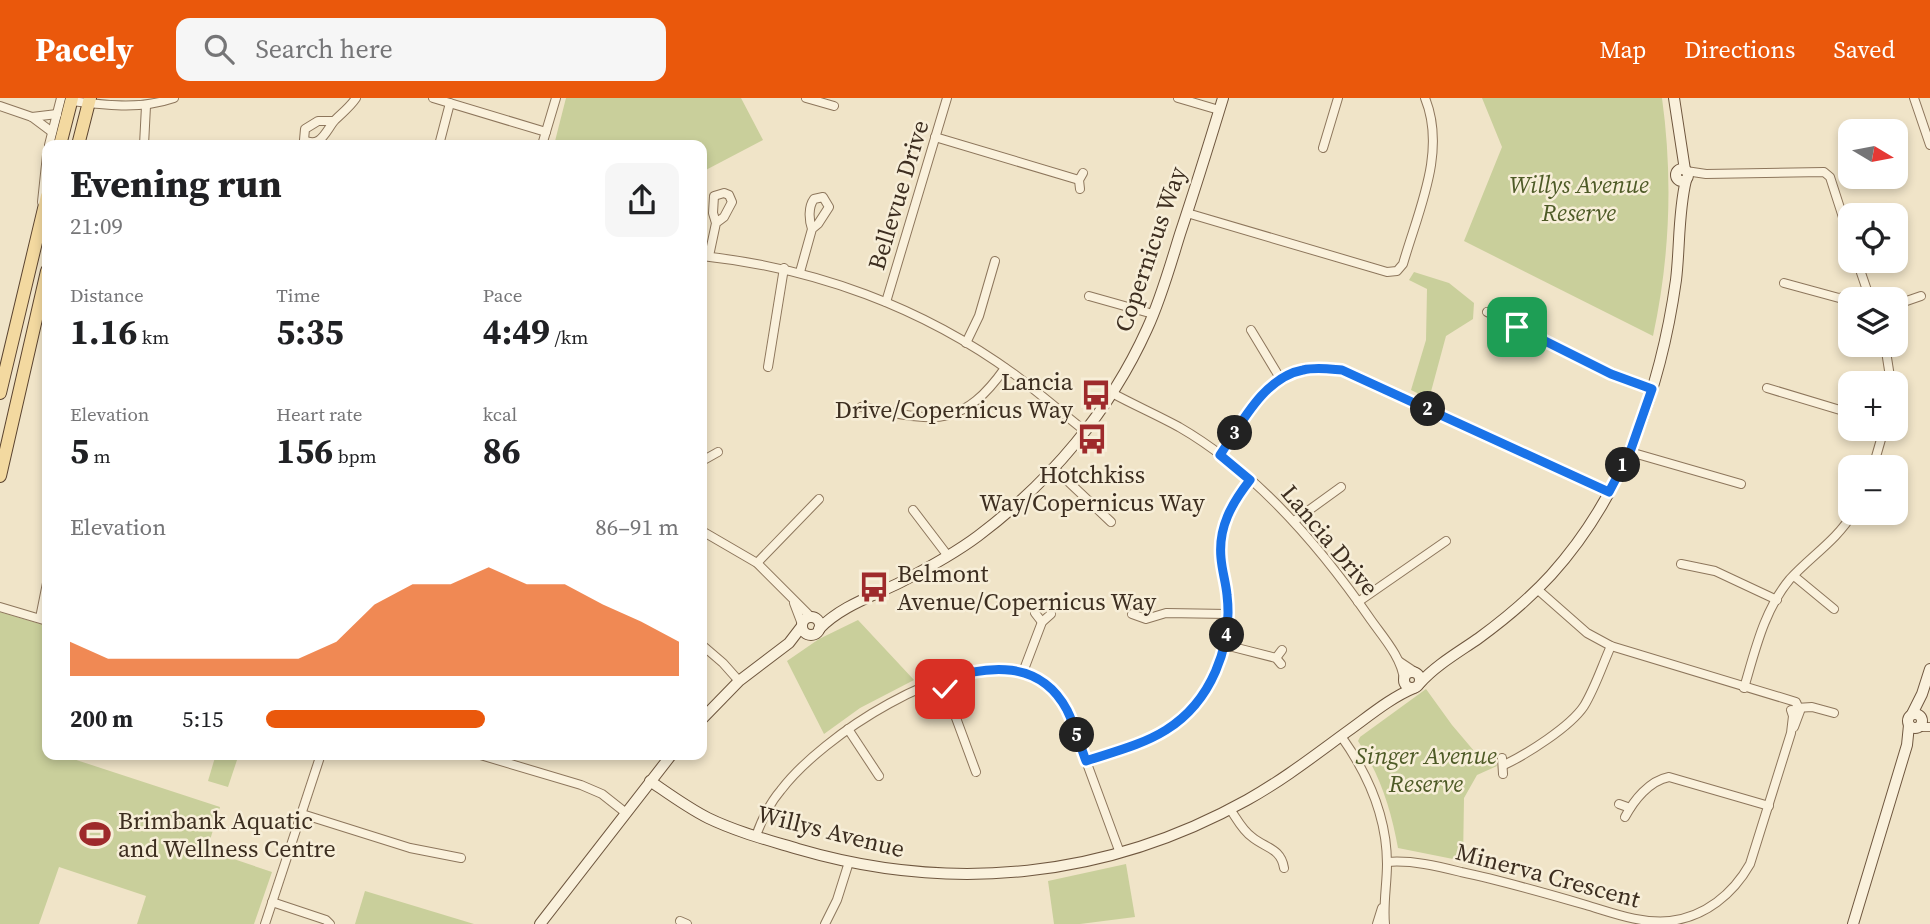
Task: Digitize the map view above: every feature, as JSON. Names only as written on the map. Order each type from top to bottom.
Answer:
[{"type":"main road","points":[[61,140],[68,99]]},
{"type":"main road","points":[[79,140],[90,101]]},
{"type":"main road","points":[[0,393],[42,217]]},
{"type":"main road","points":[[0,476],[6,424],[42,290]]},
{"type":"street","points":[[50,140],[57,114],[68,99],[118,107],[146,106],[174,98]]},
{"type":"street","points":[[334,121],[349,109],[356,98]]},
{"type":"street","points":[[433,98],[546,132]]},
{"type":"street","points":[[544,140],[556,98]]},
{"type":"street","points":[[806,98],[834,106]]},
{"type":"street","name":"Bellevue Drive","points":[[886,302],[947,98]]},
{"type":"street","points":[[1178,98],[1219,110]]},
{"type":"street","name":"Copernicus Way","points":[[707,714],[739,681],[789,643],[807,621],[841,611],[948,556],[1007,513],[1055,469],[1112,393],[1141,342],[1187,213],[1223,98]]},
{"type":"street","points":[[1323,148],[1338,98]]},
{"type":"street","points":[[1187,213],[1387,272],[1398,271],[1403,264],[1434,148],[1433,127],[1425,98]]},
{"type":"street","name":"Willys Avenue","points":[[650,781],[681,803],[709,818],[756,836],[849,862],[909,872],[981,874],[1056,868],[1120,853],[1177,834],[1230,809],[1276,782],[1416,679],[1503,620],[1537,589],[1580,538],[1609,492],[1630,452],[1652,389],[1674,292],[1683,175],[1674,98]]},
{"type":"street","points":[[1914,98],[1930,145]]},
{"type":"street","points":[[440,140],[450,103]]},
{"type":"street","points":[[0,106],[32,117],[52,132]]},
{"type":"street","points":[[144,140],[146,106]]},
{"type":"street","points":[[32,117],[57,114]]},
{"type":"street","points":[[935,137],[1081,181]]},
{"type":"street","points":[[1683,175],[1824,172],[1830,177],[1838,203]]},
{"type":"street","points":[[40,226],[42,206]]},
{"type":"street","points":[[707,250],[716,223]]},
{"type":"street","points":[[800,272],[813,229]]},
{"type":"street","points":[[707,256],[800,272],[886,302],[942,328],[1005,368],[1085,431]]},
{"type":"street","points":[[966,343],[979,316],[995,261]]},
{"type":"street","points":[[768,367],[784,268]]},
{"type":"street","points":[[1784,283],[1838,298]]},
{"type":"street","points":[[1089,296],[1153,314]]},
{"type":"street","points":[[1908,300],[1921,296]]},
{"type":"street","points":[[1487,312],[1611,374],[1652,389]]},
{"type":"street","points":[[1251,330],[1280,378]]},
{"type":"street","points":[[861,407],[929,417],[953,414],[976,402],[1005,368]]},
{"type":"street","points":[[1220,455],[1264,393],[1280,378],[1301,370],[1342,370],[1609,492]]},
{"type":"street","points":[[1767,388],[1838,409]]},
{"type":"street","name":"Lancia Drive","points":[[1112,393],[1179,427],[1220,455],[1294,521],[1358,602],[1398,660],[1416,679]]},
{"type":"street","points":[[707,458],[718,452]]},
{"type":"street","points":[[1630,452],[1741,484]]},
{"type":"street","points":[[1055,469],[1111,522]]},
{"type":"street","points":[[1086,761],[1145,740],[1180,720],[1214,677],[1226,645],[1228,614],[1220,543],[1231,506],[1250,480]]},
{"type":"street","points":[[1294,521],[1341,487]]},
{"type":"street","points":[[757,564],[819,499]]},
{"type":"street","points":[[914,510],[948,556]]},
{"type":"street","points":[[1744,688],[1762,628],[1777,600],[1794,576],[1831,542],[1844,525]]},
{"type":"street","points":[[707,534],[757,564],[791,597],[807,621],[806,633],[815,632]]},
{"type":"street","points":[[1358,602],[1446,541]]},
{"type":"street","points":[[1681,564],[1715,571],[1777,600]]},
{"type":"street","points":[[1794,576],[1834,609]]},
{"type":"street","points":[[1537,589],[1587,633],[1611,646],[1791,700],[1795,709],[1812,707],[1834,713]]},
{"type":"street","points":[[0,607],[42,619]]},
{"type":"street","name":"Copernicus Way","points":[[789,643],[815,632],[841,611]]},
{"type":"street","points":[[1035,613],[1042,622]]},
{"type":"street","points":[[1132,614],[1146,623],[1166,613],[1228,614]]},
{"type":"street","points":[[1023,672],[1042,622],[1051,614]]},
{"type":"street","points":[[1226,645],[1278,661],[1283,650]]},
{"type":"street","points":[[1503,775],[1503,762],[1525,755],[1578,714],[1611,646]]},
{"type":"street","points":[[707,649],[739,681]]},
{"type":"street","name":"Lancia Drive","points":[[1398,660],[1404,680]]},
{"type":"street","points":[[756,836],[771,803],[787,782],[848,729],[891,703],[942,680],[978,669],[992,668],[1023,672],[1043,684],[1068,712],[1120,853]]},
{"type":"street","points":[[1853,924],[1907,745],[1920,723],[1922,694],[1930,669]]},
{"type":"street","points":[[1404,680],[1408,674],[1416,679]]},
{"type":"street","points":[[942,680],[976,772]]},
{"type":"street","name":"Willys Avenue","points":[[1390,700],[1404,680]]},
{"type":"street","name":"Minerva Crescent","points":[[1387,862],[1410,862],[1489,878],[1642,920],[1696,920],[1742,877],[1755,852],[1791,733],[1799,716],[1795,709]]},
{"type":"street","points":[[848,729],[879,776]]},
{"type":"street","points":[[1341,736],[1355,755],[1372,790],[1383,827],[1387,862],[1385,924]]},
{"type":"street","points":[[265,924],[319,760]]},
{"type":"street","points":[[497,760],[581,785],[602,794],[626,813]]},
{"type":"street","points":[[540,924],[667,760]]},
{"type":"street","points":[[1625,817],[1637,798],[1654,782],[1669,777],[1769,806]]},
{"type":"street","points":[[1619,804],[1630,808]]},
{"type":"street","points":[[1230,809],[1251,837],[1274,849],[1286,861]]},
{"type":"street","points":[[302,814],[411,848],[461,858]]},
{"type":"street","points":[[825,924],[838,900],[849,862]]},
{"type":"street","points":[[272,902],[326,920],[330,924]]},
{"type":"street","points":[[1377,924],[1384,902]]},
{"type":"green space","points":[[566,98],[741,98],[763,140],[707,169],[707,140],[555,140]]},
{"type":"green space","name":"Willys Avenue Reserve","points":[[1482,98],[1662,98],[1668,158],[1668,217],[1663,277],[1653,336],[1464,241],[1502,147]]},
{"type":"green space","points":[[1414,272],[1449,283],[1474,303],[1473,319],[1446,336],[1429,399],[1411,390],[1426,340],[1427,289],[1409,280]]},
{"type":"green space","name":"Brimbank Aquatic and Wellness Centre","points":[[0,612],[42,625],[42,760],[76,760],[220,807],[207,850],[272,872],[254,924],[137,924],[146,896],[59,867],[39,924],[0,924]]},
{"type":"green space","points":[[858,620],[914,680],[860,708],[824,734],[787,661],[819,639]]},
{"type":"green space","name":"Singer Avenue Reserve","points":[[1426,689],[1480,758],[1493,753],[1497,766],[1477,775],[1464,798],[1463,861],[1398,848],[1384,793],[1358,741]]},
{"type":"green space","points":[[214,760],[237,760],[228,787],[208,781]]},
{"type":"green space","points":[[1126,864],[1135,917],[1080,924],[1054,924],[1048,881]]},
{"type":"green space","points":[[365,891],[474,924],[355,924]]},
{"type":"place","name":"Lancia Drive/Copernicus Way","points":[[1096,395]]},
{"type":"place","name":"Hotchkiss Way/Copernicus Way","points":[[1092,439]]},
{"type":"place","name":"Belmont Avenue/Copernicus Way","points":[[874,587]]},
{"type":"place","name":"Brimbank Aquatic and Wellness Centre","points":[[95,834]]},
{"type":"route","points":[[945,689],[942,680],[978,669],[1023,672],[1043,684],[1061,702],[1068,712],[1086,761],[1138,744],[1180,720],[1214,677],[1226,645],[1227,594],[1220,543],[1231,506],[1250,480],[1220,455],[1264,393],[1280,378],[1301,370],[1342,370],[1609,492],[1630,452],[1652,389],[1611,374],[1517,327]]}]
